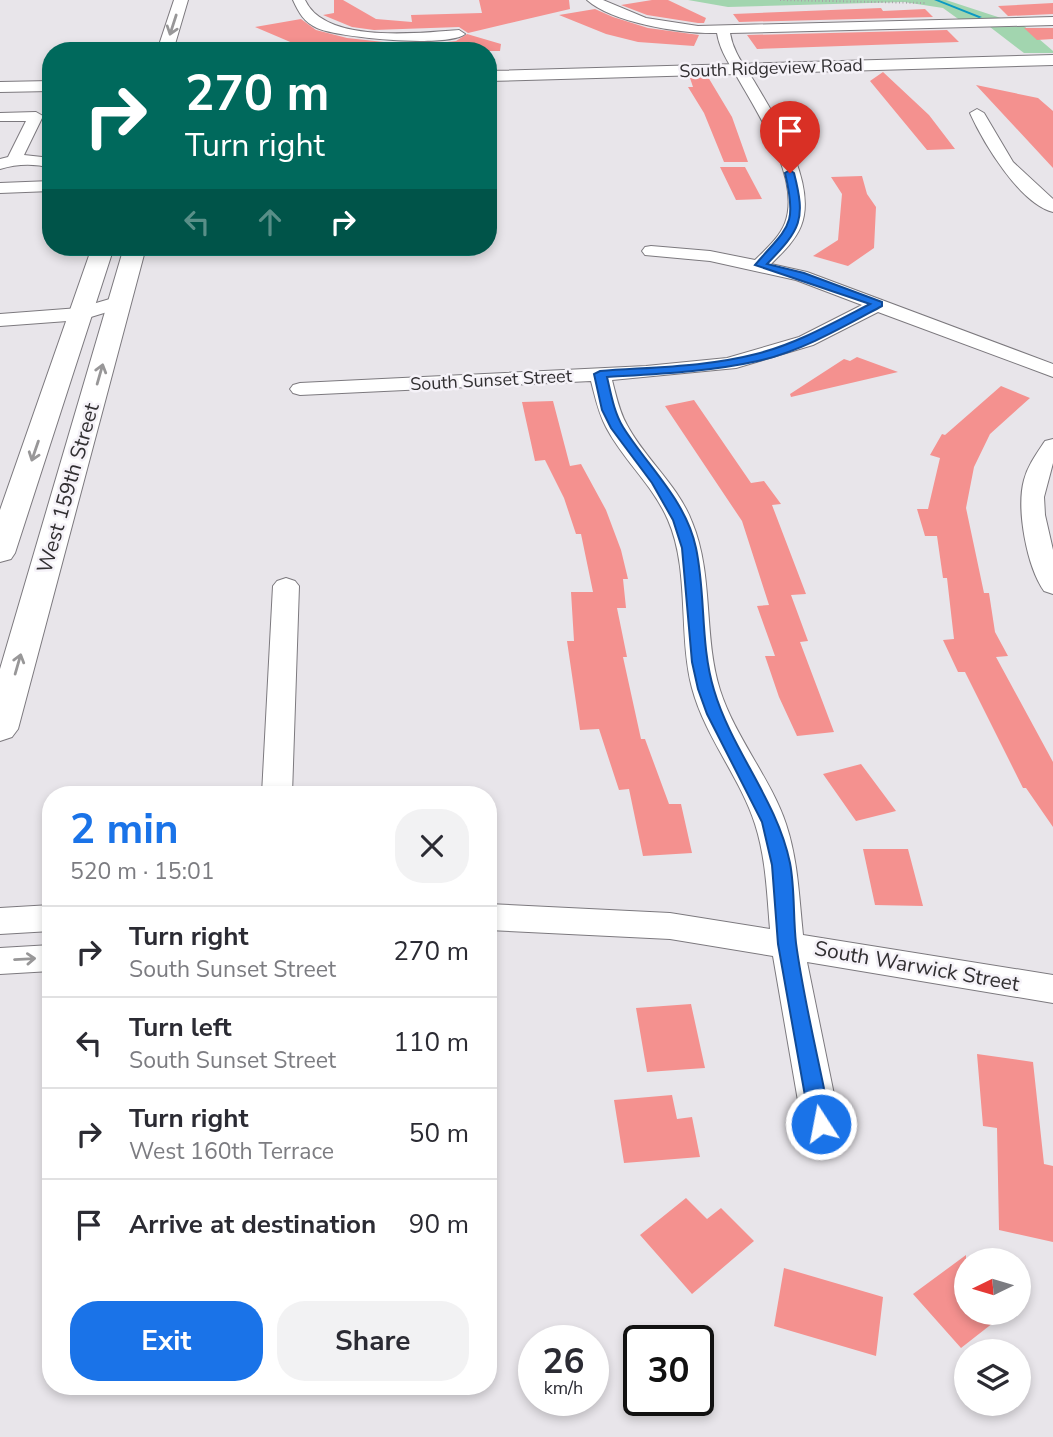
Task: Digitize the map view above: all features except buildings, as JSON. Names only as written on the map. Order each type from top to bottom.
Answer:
[{"type":"main road","points":[[168,42],[181,0]]},
{"type":"main road","name":"South Ridgeview Road","points":[[497,76],[1053,60]]},
{"type":"main road","points":[[0,87],[42,86]]},
{"type":"main road","points":[[0,93],[42,92]]},
{"type":"main road","name":"West 159th Street","points":[[0,553],[100,256]]},
{"type":"main road","name":"West 159th Street","points":[[0,730],[133,256]]},
{"type":"street","points":[[299,0],[300,10],[305,17],[340,31],[398,36],[459,34]]},
{"type":"street","points":[[593,0],[643,21],[678,28],[723,30],[1053,21]]},
{"type":"street","points":[[723,30],[726,47],[784,154],[797,204],[791,230],[761,265]]},
{"type":"street","points":[[977,113],[995,151],[1009,168],[1053,207]]},
{"type":"street","points":[[0,117],[36,116],[7,162]]},
{"type":"street","points":[[7,162],[42,160]]},
{"type":"street","points":[[0,188],[42,177]]},
{"type":"street","points":[[651,251],[710,256],[761,265],[811,279],[1053,372]]},
{"type":"street","points":[[13,300],[84,305]]},
{"type":"street","points":[[0,320],[84,305],[120,302]]},
{"type":"street","name":"South Sunset Street","points":[[300,389],[694,368],[758,357],[806,341],[879,304]]},
{"type":"street","points":[[600,374],[608,410],[617,428],[670,500],[686,539],[700,662],[706,689],[715,714],[770,822],[781,865],[787,944],[821,1124]]},
{"type":"street","points":[[1053,446],[1035,478],[1032,512],[1039,545],[1053,586]]},
{"type":"street","points":[[277,786],[286,586]]},
{"type":"street","name":"South Warwick Street","points":[[497,917],[670,926],[1053,989]]},
{"type":"street","points":[[0,921],[42,919]]},
{"type":"street","points":[[0,961],[42,959]]},
{"type":"path","points":[[780,0],[904,1],[932,5]]},
{"type":"green space","points":[[688,0],[946,0],[1007,20],[961,21],[943,8],[904,2],[728,7]]},
{"type":"green space","points":[[1024,26],[1053,53],[1024,53],[990,27]]},
{"type":"waterway","points":[[936,0],[980,17]]},
{"type":"route","points":[[790,173],[797,204],[796,217],[782,243],[761,265],[832,286],[879,304],[806,341],[758,357],[694,368],[600,374],[608,410],[617,428],[658,482],[680,520],[689,548],[700,662],[706,689],[715,714],[770,822],[781,865],[787,944],[821,1124]]}]
